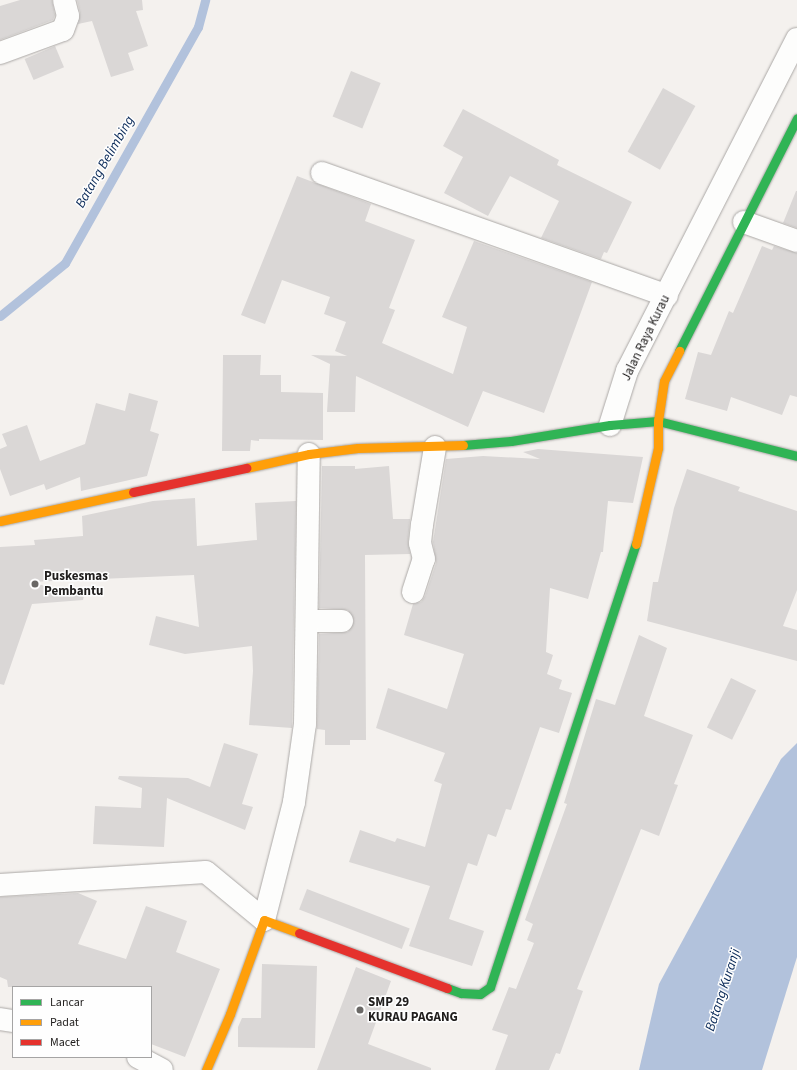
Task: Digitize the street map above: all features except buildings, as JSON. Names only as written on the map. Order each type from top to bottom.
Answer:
[{"type":"street","points":[[0,53],[63,30],[68,16],[64,0]]},
{"type":"street","name":"Jalan Raya Kurau","points":[[610,425],[627,371],[667,296],[797,39]]},
{"type":"street","points":[[0,885],[206,872],[264,920],[461,993],[480,994],[490,987],[596,660],[638,538],[658,448],[658,421],[664,381],[797,118]]},
{"type":"street","points":[[322,173],[667,296]]},
{"type":"street","points":[[744,222],[797,241]]},
{"type":"street","points":[[0,521],[309,454],[358,448],[435,447],[511,441],[610,425],[658,421],[797,456]]},
{"type":"street","points":[[413,592],[424,559],[420,543],[435,447]]},
{"type":"street","points":[[206,1070],[230,1014],[264,920],[294,802],[301,763],[305,724],[309,454]]},
{"type":"street","points":[[307,621],[342,621]]},
{"type":"street","points":[[0,1019],[12,1021]]},
{"type":"street","points":[[140,1058],[162,1070]]},
{"type":"water","name":"Batang Kuranji","points":[[797,743],[797,957],[762,1070],[639,1070],[659,984],[781,759]]},
{"type":"waterway","name":"Batang Belimbing","points":[[0,316],[65,263],[198,27],[205,0]]},
{"type":"traffic: fast","points":[[679,351],[797,118]]},
{"type":"traffic: fast","points":[[463,445],[511,441],[610,425],[658,421],[797,456]]},
{"type":"traffic: fast","points":[[447,988],[461,993],[480,994],[490,987],[636,544]]},
{"type":"traffic: slow","points":[[636,544],[658,448],[658,421],[664,381],[679,351]]},
{"type":"traffic: slow","points":[[246,468],[309,454],[358,448],[463,445]]},
{"type":"traffic: slow","points":[[0,521],[133,492]]},
{"type":"traffic: slow","points":[[206,1070],[230,1014],[264,920],[299,933]]},
{"type":"traffic: jam","points":[[133,492],[246,468]]},
{"type":"traffic: jam","points":[[299,933],[447,988]]},
{"type":"place","name":"Puskesmas Pembantu","points":[[35,584]]},
{"type":"place","name":"SMP 29 KURAU PAGANG","points":[[360,1010]]}]
